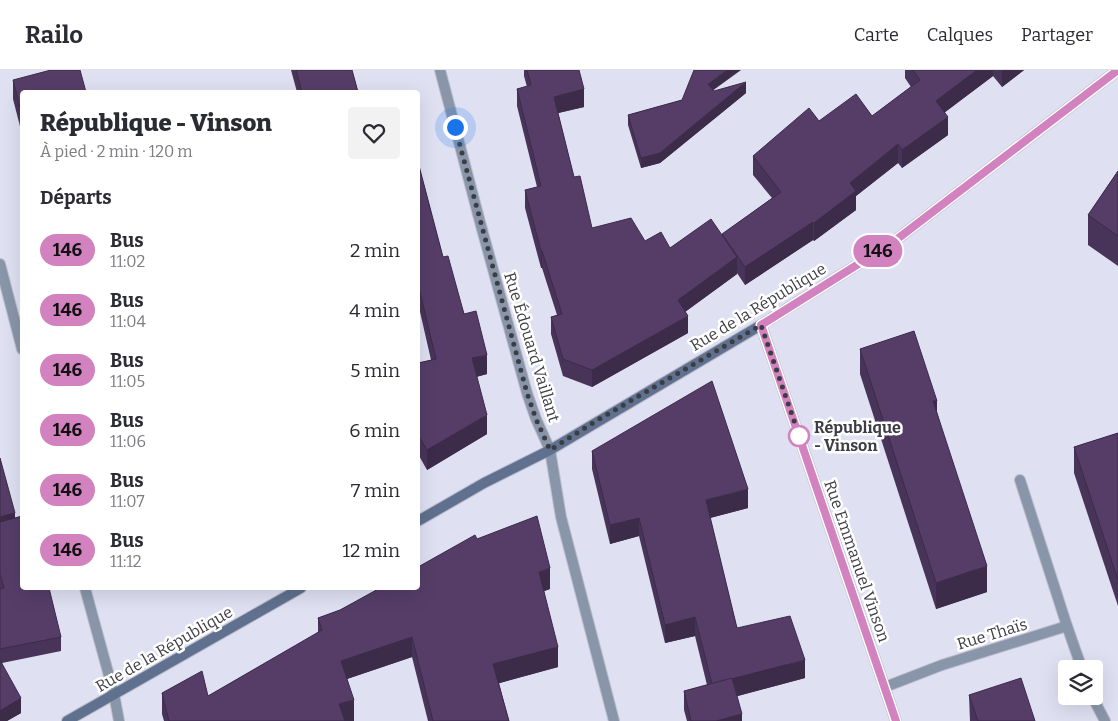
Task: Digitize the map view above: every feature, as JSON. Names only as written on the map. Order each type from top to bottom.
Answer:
[{"type":"street","name":"Rue Édouard Vaillant","points":[[440,70],[527,393],[550,450],[561,517],[614,721]]},
{"type":"street","name":"Rue de la République","points":[[420,520],[484,483],[550,450],[602,417],[761,325],[892,243],[1118,70]]},
{"type":"street","points":[[0,264],[20,342]]},
{"type":"street","name":"Rue Emmanuel Vinson","points":[[761,325],[896,721]]},
{"type":"street","points":[[1020,480],[1079,660]]},
{"type":"street","points":[[86,590],[114,694],[119,721]]},
{"type":"street","name":"Rue de la République","points":[[67,721],[297,590]]},
{"type":"street","name":"Rue Thaïs","points":[[885,687],[942,665],[1066,626]]},
{"type":"street","points":[[1097,705],[1105,721]]},
{"type":"building","points":[[51,70],[80,70],[85,90],[20,90],[20,107],[13,80]]},
{"type":"building","points":[[296,70],[352,70],[357,90],[301,90]]},
{"type":"building","points":[[527,70],[579,70],[584,89],[554,97],[574,177],[580,176],[592,228],[631,218],[645,241],[661,232],[670,248],[711,219],[737,257],[678,300],[688,316],[592,370],[563,359],[551,317],[562,314],[541,251],[525,190],[541,186],[517,89],[531,85]]},
{"type":"building","points":[[694,70],[727,70],[708,84],[714,91],[746,82],[660,153],[641,158],[628,115],[682,100]]},
{"type":"building","points":[[913,70],[977,70],[936,101],[948,117],[902,150],[898,144],[850,183],[856,191],[814,223],[745,267],[722,234],[781,192],[753,156],[809,108],[819,121],[856,94],[872,116],[920,80]]},
{"type":"building","points":[[420,170],[443,257],[448,256],[464,314],[476,311],[487,355],[472,358],[487,415],[427,450],[420,438],[420,363],[436,359],[420,292]]},
{"type":"building","points":[[1118,171],[1118,236],[1088,215]]},
{"type":"building","points":[[914,331],[937,401],[933,401],[987,566],[936,583],[860,349]]},
{"type":"building","points":[[712,381],[748,489],[706,500],[737,628],[790,616],[805,660],[712,684],[695,617],[665,625],[639,518],[610,525],[592,451]]},
{"type":"building","points":[[1118,433],[1118,580],[1074,447]]},
{"type":"building","points":[[0,458],[15,513],[0,517]]},
{"type":"building","points":[[537,516],[550,568],[539,572],[558,647],[493,664],[509,721],[433,721],[412,637],[341,661],[354,700],[339,704],[345,721],[169,721],[162,693],[202,671],[208,696],[322,630],[318,618],[340,610],[376,590],[420,590],[420,566],[475,535],[477,539]]},
{"type":"building","points":[[20,517],[20,590],[49,590],[61,637],[0,649],[0,589],[4,588],[0,574],[0,522]]},
{"type":"building","points":[[0,660],[21,698],[0,711]]},
{"type":"building","points":[[732,678],[742,714],[716,721],[691,721],[684,691]]},
{"type":"building","points":[[1021,678],[1035,721],[978,721],[969,695]]},
{"type":"bus line","name":"146","points":[[896,721],[761,325],[892,243],[1118,70]]},
{"type":"place","name":"République - Vinson","points":[[799,436]]},
{"type":"route","points":[[455,127],[527,393],[550,450],[596,421],[761,325],[800,438],[799,436]]}]
